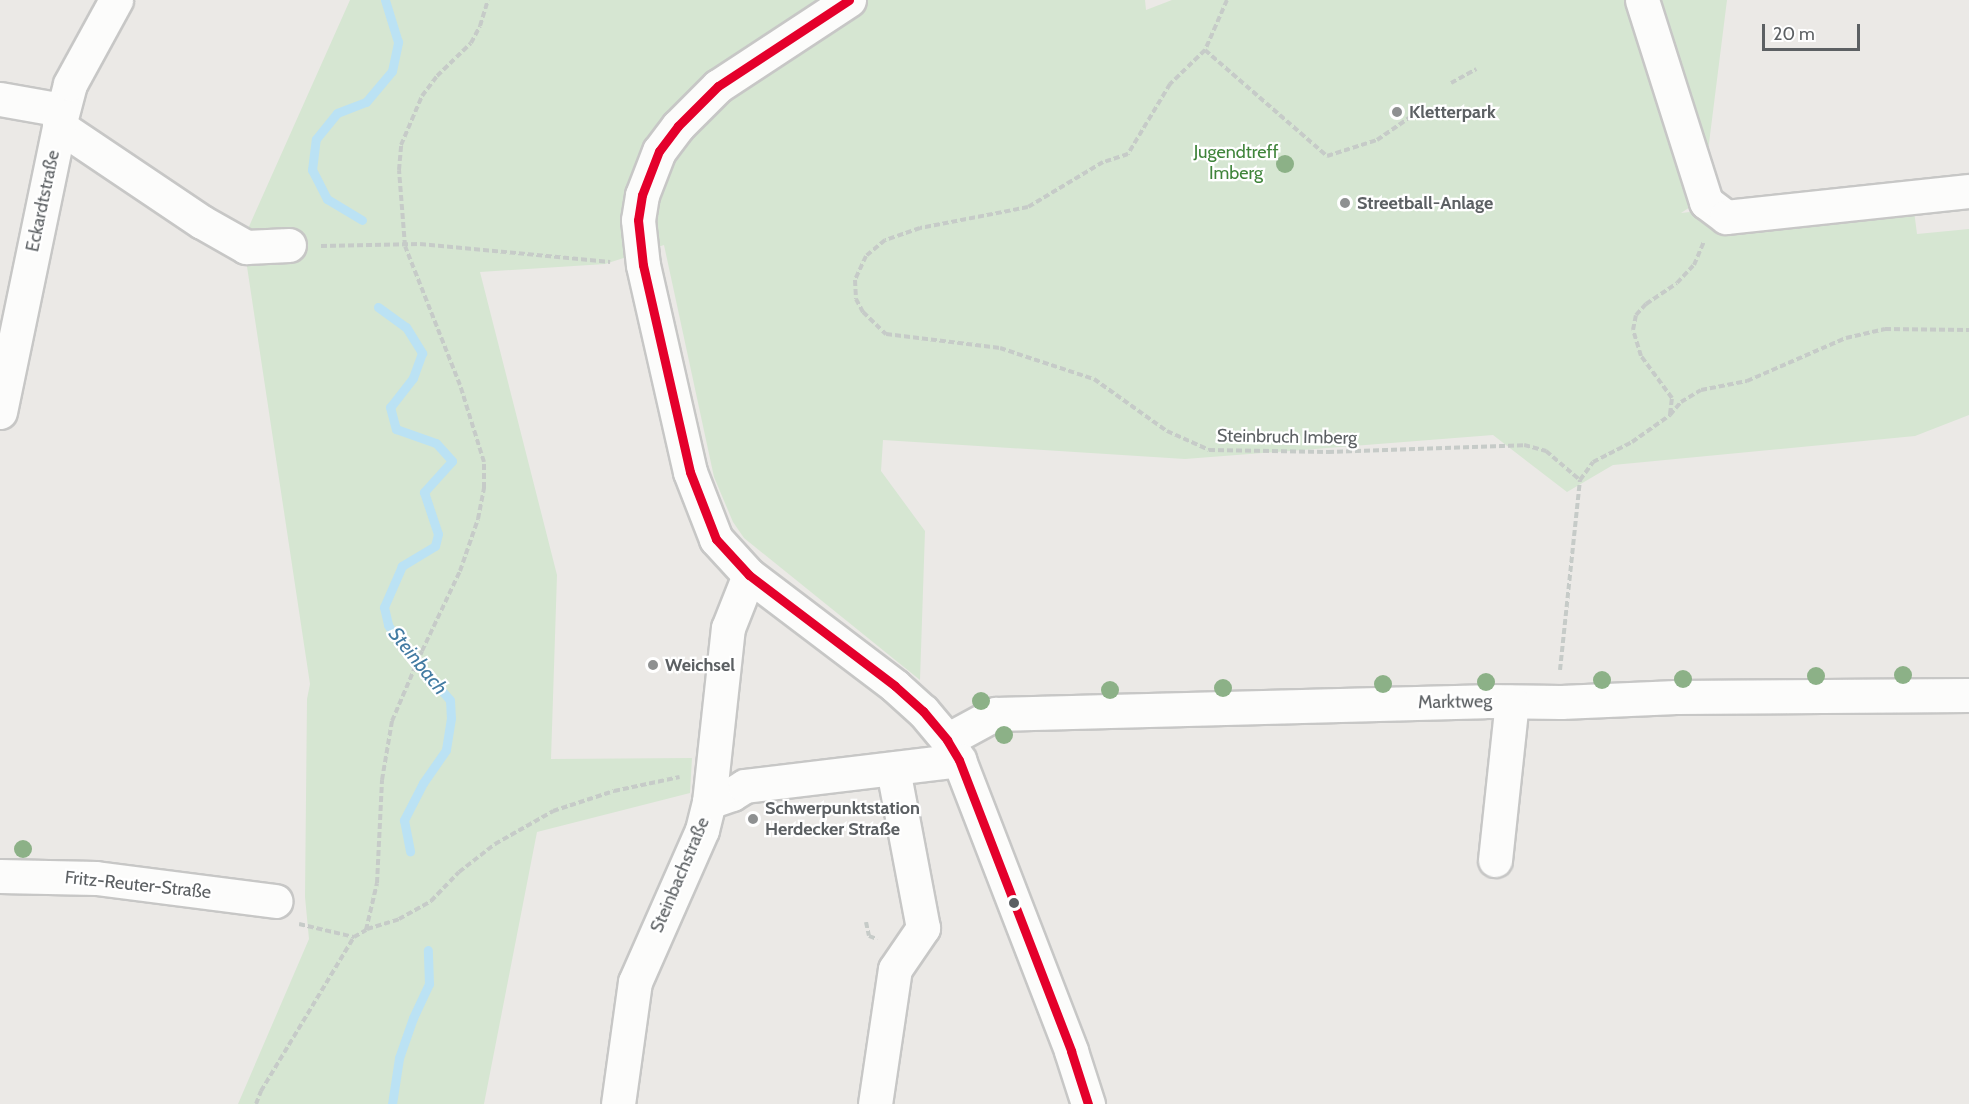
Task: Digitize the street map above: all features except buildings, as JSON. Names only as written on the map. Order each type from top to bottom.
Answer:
[{"type":"street","name":"Eckardtstraße","points":[[0,412],[60,118],[78,65],[116,0]]},
{"type":"street","points":[[849,0],[718,86],[678,126],[659,151],[642,195],[638,220],[643,265],[690,472],[716,539],[749,574],[895,686],[923,711],[953,750],[1047,989],[1088,1104]]},
{"type":"street","points":[[1642,0],[1706,202],[1726,217],[1969,191]]},
{"type":"street","points":[[0,99],[60,118],[202,222],[246,247],[289,245]]},
{"type":"street","name":"Steinbachstraße","points":[[618,1104],[635,982],[702,830],[709,802],[728,628],[749,574]]},
{"type":"street","name":"Marktweg","points":[[953,750],[995,714],[1561,702],[1676,697],[1969,694]]},
{"type":"street","points":[[1495,860],[1512,702]]},
{"type":"street","points":[[709,802],[732,794],[745,786],[893,769],[953,750]]},
{"type":"street","points":[[875,1104],[895,969],[923,928],[926,916],[893,769]]},
{"type":"street","name":"Fritz-Reuter-Straße","points":[[0,876],[96,878],[276,901]]},
{"type":"path","points":[[366,930],[377,883],[385,752],[392,721],[408,681],[460,571],[478,519],[484,488],[484,462],[460,385],[405,246],[400,204],[401,145],[422,96],[437,76],[471,43],[489,0]]},
{"type":"path","name":"Steinbruch Imberg","points":[[1227,0],[1204,50],[1170,84],[1128,154],[1104,162],[1028,207],[920,228],[885,240],[875,247],[866,256],[855,280],[856,299],[873,324],[886,334],[1000,348],[1094,379],[1167,431],[1209,450],[1340,452],[1524,445],[1546,451],[1580,480]]},
{"type":"path","points":[[1204,50],[1327,156],[1377,140],[1422,109]]},
{"type":"path","points":[[1451,83],[1476,69]]},
{"type":"path","points":[[1670,415],[1672,398],[1641,356],[1633,330],[1636,315],[1646,304],[1677,283],[1694,265],[1704,239],[1706,202]]},
{"type":"path","points":[[359,246],[420,244],[643,265]]},
{"type":"path","points":[[1561,702],[1559,672],[1580,480],[1593,462],[1632,442],[1670,415],[1680,402],[1701,390],[1747,381],[1846,338],[1885,329],[1969,330]]},
{"type":"path","points":[[256,1104],[266,1082],[354,937],[366,930],[399,920],[431,901],[459,872],[495,844],[553,811],[614,791],[714,770]]},
{"type":"path","points":[[276,901],[289,922],[354,937]]},
{"type":"path","points":[[866,922],[869,936],[873,939]]},
{"type":"green space","name":"Jugendtreff Imberg","points":[[350,0],[1145,0],[1146,10],[1172,0],[1727,0],[1702,199],[1681,213],[1911,187],[1917,234],[1969,229],[1969,415],[1915,436],[1613,465],[1567,492],[1493,435],[1185,459],[883,440],[881,471],[925,531],[920,680],[744,538],[733,522],[714,477],[664,245],[605,264],[480,272],[557,575],[551,759],[692,758],[690,793],[537,832],[484,1104],[238,1104],[309,939],[305,897],[307,699],[310,684],[243,240]]},
{"type":"waterway","name":"Steinbach","points":[[362,220],[327,199],[312,170],[316,139],[337,113],[366,102],[392,71],[398,42],[385,0]]},
{"type":"waterway","name":"Steinbach","points":[[378,307],[406,327],[422,353],[413,378],[390,407],[396,429],[436,443],[452,461],[424,492],[438,534],[435,546],[402,566],[384,607],[388,625],[401,644],[450,700],[451,718],[446,750],[423,783],[404,820],[410,851]]},
{"type":"waterway","name":"Steinbach","points":[[392,1104],[399,1058],[413,1018],[429,984],[428,950]]},
{"type":"transit line","points":[[849,0],[718,86],[678,126],[659,151],[642,195],[638,220],[643,265],[690,472],[716,539],[749,575],[895,686],[923,711],[947,740],[959,760],[1071,1051],[1088,1104]]},
{"type":"place","name":"Kletterpark","points":[[1397,112]]},
{"type":"place","name":"Streetball-Anlage","points":[[1345,203]]},
{"type":"place","name":"Weichsel","points":[[653,665]]},
{"type":"place","name":"Schwerpunktstation Herdecker Straße","points":[[753,819]]}]
